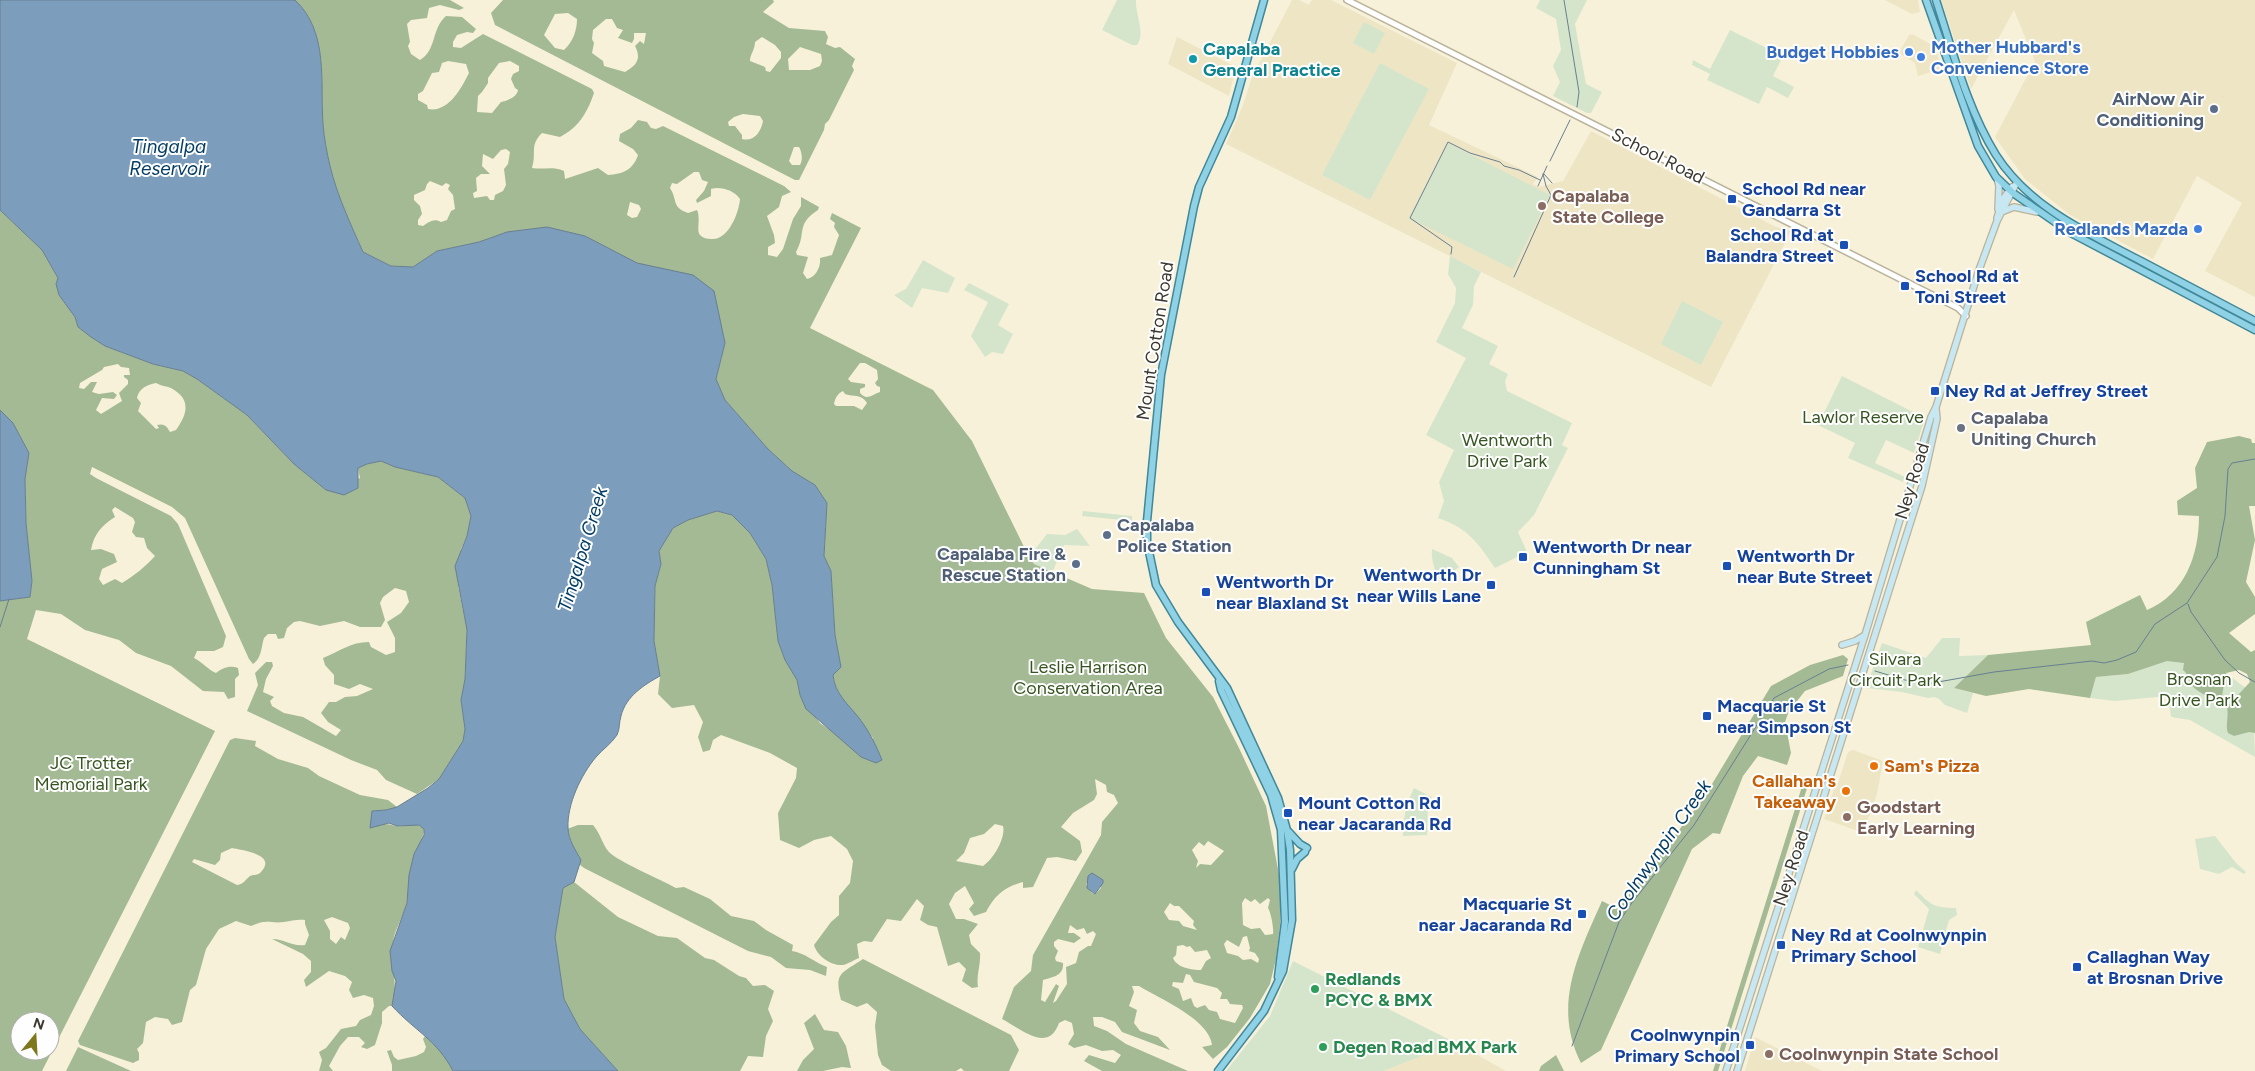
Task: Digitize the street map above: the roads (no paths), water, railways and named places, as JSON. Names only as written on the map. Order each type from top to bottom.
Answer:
[{"type":"main road","name":"Mount Cotton Road","points":[[1218,1071],[1264,1011],[1278,978],[1283,971],[1290,934],[1292,870],[1288,830],[1278,798],[1227,688],[1219,680],[1178,622],[1156,585],[1147,542],[1148,501],[1161,375],[1194,206],[1199,187],[1231,117],[1264,0]]},
{"type":"main road","points":[[1926,0],[1978,146],[1996,177],[1999,186],[2001,211],[2014,207],[2038,212]]},
{"type":"main road","points":[[1936,0],[1975,114],[1996,154],[2017,182],[2041,204],[2073,226],[2255,321]]},
{"type":"main road","points":[[1935,27],[1944,25]]},
{"type":"main road","points":[[1996,177],[2038,212],[2071,233],[2255,330]]},
{"type":"main road","name":"Ney Road","points":[[1726,1071],[1979,270],[2001,211],[2017,182]]},
{"type":"main road","name":"Ney Road","points":[[1737,1071],[1922,486],[1936,419],[1936,407]]},
{"type":"main road","points":[[1842,645],[1865,635]]},
{"type":"main road","name":"Mount Cotton Road","points":[[1219,680],[1221,690],[1271,795],[1281,830],[1285,922],[1278,978]]},
{"type":"main road","points":[[1288,830],[1306,850],[1297,859],[1292,870]]},
{"type":"street","name":"School Road","points":[[1347,0],[1953,305],[1966,316]]},
{"type":"water","name":"Tingalpa Reservoir","points":[[0,0],[295,0],[306,13],[318,42],[321,58],[323,124],[328,156],[340,199],[363,252],[391,266],[413,267],[437,251],[479,242],[507,232],[547,227],[585,236],[637,263],[693,275],[714,291],[725,343],[716,379],[725,400],[768,449],[792,471],[815,485],[827,503],[824,556],[831,571],[835,635],[841,667],[833,675],[834,682],[836,688],[869,733],[882,760],[876,763],[861,757],[806,709],[800,695],[797,680],[785,660],[778,641],[772,585],[766,559],[750,533],[732,515],[717,511],[688,520],[673,528],[659,551],[661,564],[655,586],[654,641],[660,676],[642,687],[631,697],[623,709],[617,735],[590,764],[576,790],[568,819],[568,832],[581,860],[574,882],[563,888],[555,937],[564,999],[580,1029],[618,1071],[453,1071],[447,1060],[433,1043],[392,1006],[396,981],[392,971],[390,951],[407,903],[409,875],[414,854],[424,835],[424,829],[419,825],[397,826],[389,823],[370,828],[372,811],[397,807],[428,788],[439,779],[463,741],[465,729],[461,700],[465,679],[467,630],[455,566],[467,536],[471,516],[465,498],[438,477],[395,467],[381,461],[358,468],[358,488],[344,495],[326,490],[294,464],[247,415],[197,379],[183,371],[153,364],[105,346],[78,327],[75,317],[59,295],[56,284],[58,278],[42,250],[0,210]]},
{"type":"water","points":[[0,410],[13,423],[29,453],[25,479],[26,523],[32,581],[30,597],[0,601]]},
{"type":"water","points":[[1092,873],[1103,880],[1095,894],[1087,888],[1088,876]]},
{"type":"waterway","points":[[1564,0],[1579,92],[1577,107]]},
{"type":"waterway","points":[[1550,161],[1570,120]]},
{"type":"waterway","points":[[1451,254],[1452,247],[1410,218],[1448,142],[1470,153],[1500,162],[1504,166],[1519,170],[1540,180]]},
{"type":"waterway","points":[[1538,186],[1547,166]]},
{"type":"waterway","points":[[1514,277],[1551,195],[1543,174]]},
{"type":"waterway","points":[[1544,174],[1552,183]]},
{"type":"waterway","name":"Coolnwynpin Creek","points":[[1875,671],[1927,684],[1994,672],[2092,661],[2104,663],[2136,652],[2155,624],[2187,603],[2217,557],[2225,516],[2228,469],[2232,463],[2255,459]]},
{"type":"waterway","points":[[0,627],[9,599]]},
{"type":"waterway","name":"Coolnwynpin Creek","points":[[2188,604],[2191,612],[2225,660],[2239,673],[2255,682]]},
{"type":"waterway","name":"Coolnwynpin Creek","points":[[1572,1046],[1619,922],[1631,904],[1694,825],[1774,698],[1829,669],[1848,665]]},
{"type":"place","name":"Budget Hobbies","points":[[1909,52]]},
{"type":"place","name":"Mother Hubbard's Convenience Store","points":[[1921,57]]},
{"type":"place","name":"Capalaba General Practice","points":[[1193,59]]},
{"type":"place","name":"AirNow Air Conditioning","points":[[2214,109]]},
{"type":"place","name":"School Rd near Gandarra St","points":[[1732,199]]},
{"type":"place","name":"Capalaba State College","points":[[1542,206]]},
{"type":"place","name":"Redlands Mazda","points":[[2198,229]]},
{"type":"place","name":"School Rd at Balandra Street","points":[[1844,245]]},
{"type":"place","name":"School Rd at Toni Street","points":[[1905,286]]},
{"type":"place","name":"Ney Rd at Jeffrey Street","points":[[1935,391]]},
{"type":"place","name":"Capalaba Uniting Church","points":[[1961,428]]},
{"type":"place","name":"Capalaba Police Station","points":[[1107,535]]},
{"type":"place","name":"Wentworth Dr near Cunningham St","points":[[1523,557]]},
{"type":"place","name":"Capalaba Fire & Rescue Station","points":[[1076,564]]},
{"type":"place","name":"Wentworth Dr near Bute Street","points":[[1727,566]]},
{"type":"place","name":"Wentworth Dr near Wills Lane","points":[[1491,585]]},
{"type":"place","name":"Wentworth Dr near Blaxland St","points":[[1206,592]]},
{"type":"place","name":"Macquarie St near Simpson St","points":[[1707,716]]},
{"type":"place","name":"Sam's Pizza","points":[[1874,766]]},
{"type":"place","name":"Callahan's Takeaway","points":[[1846,791]]},
{"type":"place","name":"Mount Cotton Rd near Jacaranda Rd","points":[[1288,813]]},
{"type":"place","name":"Goodstart Early Learning","points":[[1847,817]]},
{"type":"place","name":"Macquarie St near Jacaranda Rd","points":[[1582,914]]},
{"type":"place","name":"Ney Rd at Coolnwynpin Primary School","points":[[1781,945]]},
{"type":"place","name":"Callaghan Way at Brosnan Drive","points":[[2077,967]]},
{"type":"place","name":"Redlands PCYC & BMX","points":[[1315,989]]},
{"type":"place","name":"Coolnwynpin Primary School","points":[[1750,1045]]},
{"type":"place","name":"Degen Road BMX Park","points":[[1323,1047]]},
{"type":"place","name":"Coolnwynpin State School","points":[[1769,1054]]},
{"type":"park label","name":"Lawlor Reserve","points":[[1863,417]]},
{"type":"park label","name":"Wentworth Drive Park","points":[[1507,450]]},
{"type":"park label","name":"Silvara Circuit Park","points":[[1895,670]]},
{"type":"park label","name":"Leslie Harrison Conservation Area","points":[[1088,678]]},
{"type":"park label","name":"Brosnan Drive Park","points":[[2199,690]]},
{"type":"park label","name":"JC Trotter Memorial Park","points":[[91,773]]},
{"type":"water label","name":"Tingalpa Creek","points":[[582,549]]}]
